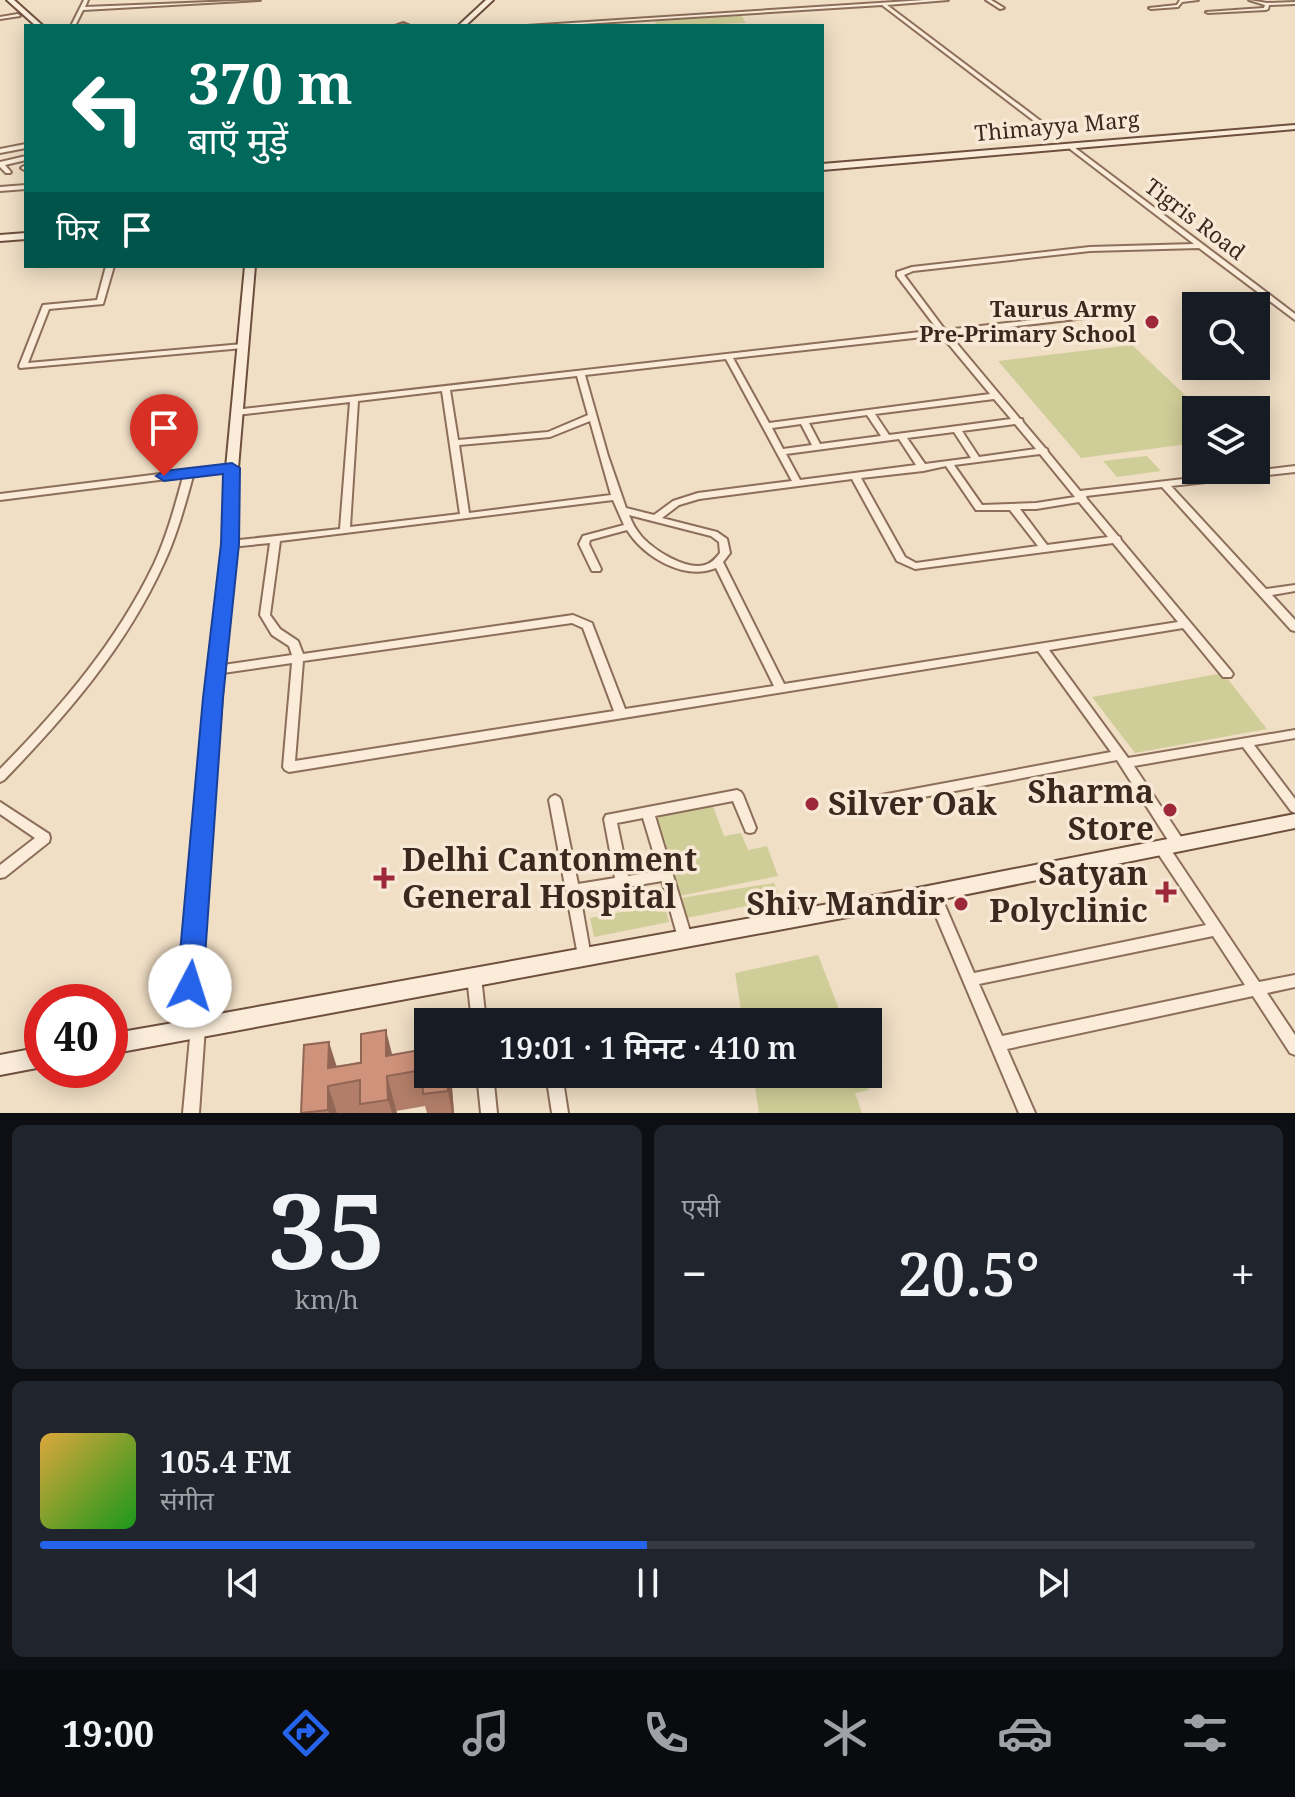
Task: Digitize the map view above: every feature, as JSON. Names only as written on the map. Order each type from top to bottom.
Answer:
[{"type":"street","points":[[1,0],[28,24]]},
{"type":"street","points":[[10,0],[38,24]]},
{"type":"street","points":[[74,24],[86,0]]},
{"type":"street","points":[[81,9],[258,0]]},
{"type":"street","points":[[463,24],[490,0]]},
{"type":"street","points":[[557,24],[946,0]]},
{"type":"street","points":[[988,0],[1002,8]]},
{"type":"street","points":[[1151,8],[1178,6],[1181,1],[1194,0]]},
{"type":"street","points":[[1251,0],[1267,4],[1295,3]]},
{"type":"street","points":[[881,2],[1040,123]]},
{"type":"street","points":[[1208,12],[1263,9],[1268,8],[1267,4]]},
{"type":"street","points":[[0,18],[18,15]]},
{"type":"street","name":"Thimayya Marg","points":[[824,168],[1295,128]]},
{"type":"street","name":"Thimayya Marg","points":[[824,168],[1295,128]]},
{"type":"street","points":[[1,148],[24,143]]},
{"type":"street","points":[[1,148],[13,161]]},
{"type":"street","name":"Tigris Road","points":[[1072,148],[1295,318]]},
{"type":"street","points":[[8,172],[1,164],[24,156]]},
{"type":"street","points":[[0,183],[24,178]]},
{"type":"street","points":[[0,189],[24,187]]},
{"type":"street","points":[[0,240],[24,238]]},
{"type":"street","points":[[1201,246],[1090,249],[905,271],[901,279],[1227,674]]},
{"type":"street","points":[[109,268],[100,302],[46,307],[23,366],[243,346]]},
{"type":"street","points":[[191,1113],[198,1027],[187,1016],[216,670],[230,544],[232,468],[250,268]]},
{"type":"street","points":[[237,412],[1085,316]]},
{"type":"street","points":[[729,358],[798,484]]},
{"type":"street","points":[[581,374],[622,510],[645,545],[670,562],[703,569],[719,563],[725,553],[724,541],[703,530],[658,516],[622,510]]},
{"type":"street","points":[[446,389],[465,516]]},
{"type":"street","points":[[766,426],[997,396]]},
{"type":"street","points":[[345,531],[354,399]]},
{"type":"street","points":[[869,412],[886,438]]},
{"type":"street","points":[[454,443],[550,434],[594,416]]},
{"type":"street","points":[[804,421],[817,447]]},
{"type":"street","points":[[780,452],[1019,421]]},
{"type":"street","points":[[956,429],[977,460]]},
{"type":"street","points":[[901,436],[923,468]]},
{"type":"street","points":[[658,516],[676,503],[698,496],[1044,451]]},
{"type":"street","points":[[949,464],[976,507],[1013,507],[1295,469]]},
{"type":"street","points":[[0,497],[232,468]]},
{"type":"street","points":[[0,777],[53,724],[130,624],[161,566],[180,515],[189,473]]},
{"type":"street","points":[[856,477],[901,559],[908,564],[1117,539]]},
{"type":"street","points":[[1165,485],[1295,627]]},
{"type":"street","points":[[230,544],[618,497]]},
{"type":"street","points":[[1013,507],[1044,548]]},
{"type":"street","points":[[596,569],[584,544],[586,538],[630,526]]},
{"type":"street","points":[[275,539],[265,615],[276,632],[294,644],[298,657],[289,767],[1186,624]]},
{"type":"street","points":[[719,563],[781,689]]},
{"type":"street","points":[[1264,593],[1295,588]]},
{"type":"street","points":[[216,670],[573,619],[588,626],[621,714]]},
{"type":"street","points":[[1041,647],[1122,759],[1216,929],[1295,1048]]},
{"type":"street","points":[[876,801],[1122,759],[1295,734]]},
{"type":"street","points":[[1245,742],[1295,808]]},
{"type":"street","points":[[623,883],[610,819],[737,795],[750,828]]},
{"type":"street","points":[[555,800],[584,957]]},
{"type":"street","points":[[0,807],[44,838],[0,873]]},
{"type":"street","points":[[648,812],[685,938]]},
{"type":"street","points":[[128,1041],[933,893],[1295,821]]},
{"type":"street","points":[[573,891],[667,875]]},
{"type":"street","points":[[933,893],[1027,1113]]},
{"type":"street","points":[[970,980],[1216,929]]},
{"type":"street","points":[[474,977],[477,1008]]},
{"type":"street","points":[[998,1044],[1295,981]]},
{"type":"street","points":[[0,1065],[24,1060]]},
{"type":"street","points":[[486,1088],[489,1113]]},
{"type":"street","points":[[556,1088],[560,1113]]},
{"type":"shaded area","points":[[741,15],[746,23],[656,24],[654,20]]},
{"type":"shaded area","points":[[1132,345],[1186,396],[1182,396],[1182,445],[1081,458],[998,361]]},
{"type":"shaded area","points":[[1147,456],[1161,471],[1117,477],[1103,461]]},
{"type":"shaded area","points":[[1223,673],[1267,729],[1135,753],[1092,697]]},
{"type":"shaded area","points":[[712,804],[724,836],[741,833],[748,850],[767,846],[778,876],[679,896],[654,815]]},
{"type":"shaded area","points":[[774,883],[781,899],[687,918],[681,898]]},
{"type":"shaded area","points":[[664,904],[669,922],[594,937],[590,918]]},
{"type":"shaded area","points":[[818,955],[839,1008],[741,1008],[735,973]]},
{"type":"shaded area","points":[[755,1088],[869,1090],[855,1093],[862,1113],[759,1113]]},
{"type":"building","points":[[386,1030],[386,1056],[414,1051],[414,1071],[387,1076],[388,1100],[360,1104],[360,1080],[328,1086],[328,1110],[301,1113],[304,1045],[329,1042],[328,1068],[361,1063],[361,1034]]},
{"type":"building","points":[[423,1088],[448,1088],[448,1091],[423,1094]]},
{"type":"place","name":"Taurus Army Pre-Primary School","points":[[1152,322]]},
{"type":"place","name":"Silver Oak","points":[[812,804]]},
{"type":"place","name":"Sharma Store","points":[[1170,810]]},
{"type":"place","name":"Delhi Cantonment General Hospital","points":[[384,878]]},
{"type":"place","name":"Satyan Polyclinic","points":[[1166,892]]},
{"type":"place","name":"Shiv Mandir","points":[[961,904]]},
{"type":"route","points":[[164,476],[232,468],[230,544],[213,698],[190,986]]}]
